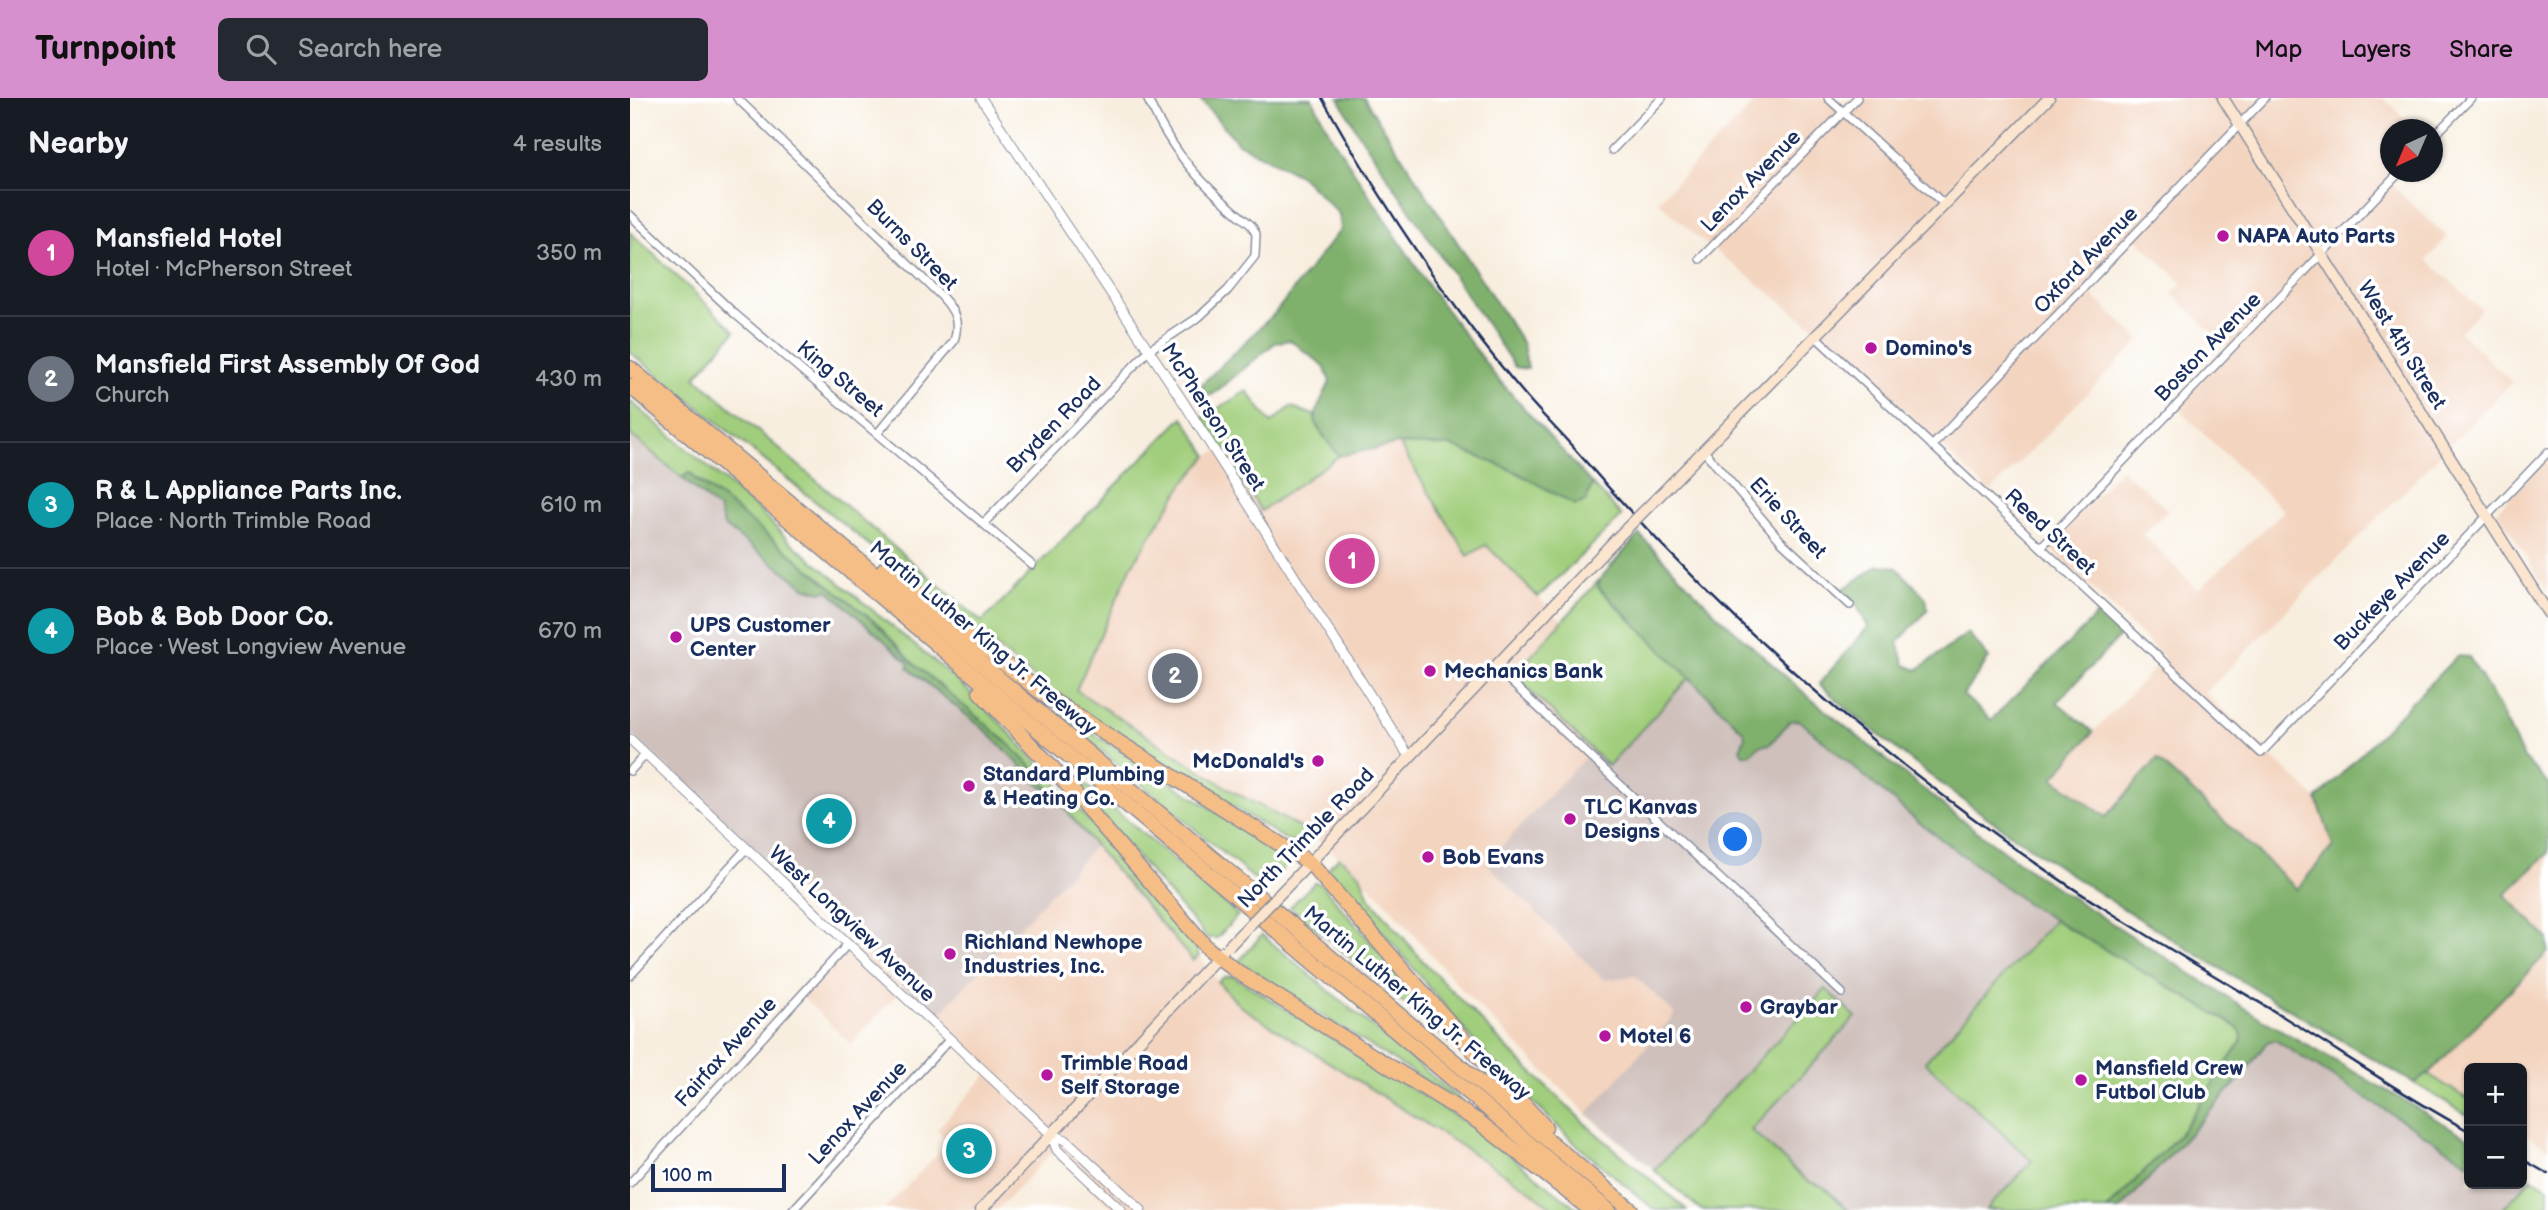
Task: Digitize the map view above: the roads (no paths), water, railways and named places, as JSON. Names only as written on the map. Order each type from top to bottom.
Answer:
[{"type":"highway","name":"Martin Luther King Jr. Freeway","points":[[630,368],[1631,1210]]},
{"type":"highway","name":"Martin Luther King Jr. Freeway","points":[[630,386],[1608,1210]]},
{"type":"highway","points":[[742,462],[818,516],[1046,698],[1305,868],[1507,1088],[1551,1132],[1616,1188],[1631,1210]]},
{"type":"highway","points":[[781,513],[800,539],[989,701],[1051,766],[1200,940],[1223,952],[1479,1122],[1591,1210]]},
{"type":"main road","name":"North Trimble Road","points":[[981,1210],[1618,538],[2049,98]]},
{"type":"main road","name":"West 4th Street","points":[[2223,98],[2548,613]]},
{"type":"street","name":"McPherson Street","points":[[981,98],[1149,350],[1410,758]]},
{"type":"street","name":"Bryden Road","points":[[984,523],[1149,350],[1213,306],[1255,256],[1256,234],[1251,225],[1209,190],[1180,158],[1147,98]]},
{"type":"street","points":[[1612,150],[1662,98]]},
{"type":"street","points":[[1828,98],[1945,205]]},
{"type":"street","name":"Lenox Avenue","points":[[1700,259],[1857,98]]},
{"type":"street","name":"Oxford Avenue","points":[[1932,446],[2265,98]]},
{"type":"street","points":[[2443,127],[2471,98]]},
{"type":"street","name":"Burns Street","points":[[742,100],[942,297],[955,315],[958,323],[954,341],[877,434]]},
{"type":"street","name":"Boston Avenue","points":[[2041,547],[2390,182]]},
{"type":"street","name":"King Street","points":[[630,215],[709,291],[1032,565]]},
{"type":"street","name":"Reed Street","points":[[1815,337],[2261,753]]},
{"type":"street","name":"Erie Street","points":[[1704,451],[1781,541],[1850,605]]},
{"type":"street","name":"Buckeye Avenue","points":[[2261,753],[2548,452]]},
{"type":"street","points":[[1496,668],[1842,993]]},
{"type":"street","name":"West Longview Avenue","points":[[630,739],[949,1040],[1051,1134],[1066,1140],[1141,1210]]},
{"type":"street","points":[[630,771],[646,754]]},
{"type":"street","points":[[630,976],[746,849]]},
{"type":"street","name":"Fairfax Avenue","points":[[630,1183],[848,944]]},
{"type":"street","name":"Lenox Avenue","points":[[793,1210],[949,1040]]},
{"type":"street","name":"West Longview Avenue","points":[[1051,1134],[1057,1150],[1121,1210]]},
{"type":"railway","points":[[1322,98],[1417,252],[1497,361],[1626,507],[1725,608],[1777,656],[1884,749],[2030,860],[2137,929],[2464,1128]]},
{"type":"railway","points":[[2527,1162],[2548,1174]]},
{"type":"place","name":"NAPA Auto Parts","points":[[2223,236]]},
{"type":"place","name":"Domino's","points":[[1871,348]]},
{"type":"place","name":"Mansfield Hotel","points":[[1352,561]]},
{"type":"place","name":"UPS Customer Center","points":[[676,637]]},
{"type":"place","name":"Mechanics Bank","points":[[1430,671]]},
{"type":"place","name":"Mansfield First Assembly Of God","points":[[1175,676]]},
{"type":"place","name":"McDonald's","points":[[1318,761]]},
{"type":"place","name":"Standard Plumbing & Heating Co.","points":[[969,786]]},
{"type":"place","name":"TLC Kanvas Designs","points":[[1570,819]]},
{"type":"place","name":"Bob & Bob Door Co.","points":[[829,821]]},
{"type":"place","name":"Bob Evans","points":[[1428,857]]},
{"type":"place","name":"Richland Newhope Industries, Inc.","points":[[950,954]]},
{"type":"place","name":"Graybar","points":[[1746,1007]]},
{"type":"place","name":"Motel 6","points":[[1605,1036]]},
{"type":"place","name":"Trimble Road Self Storage","points":[[1047,1075]]},
{"type":"place","name":"Mansfield Crew Futbol Club","points":[[2081,1080]]},
{"type":"place","name":"R & L Appliance Parts Inc.","points":[[969,1151]]}]
